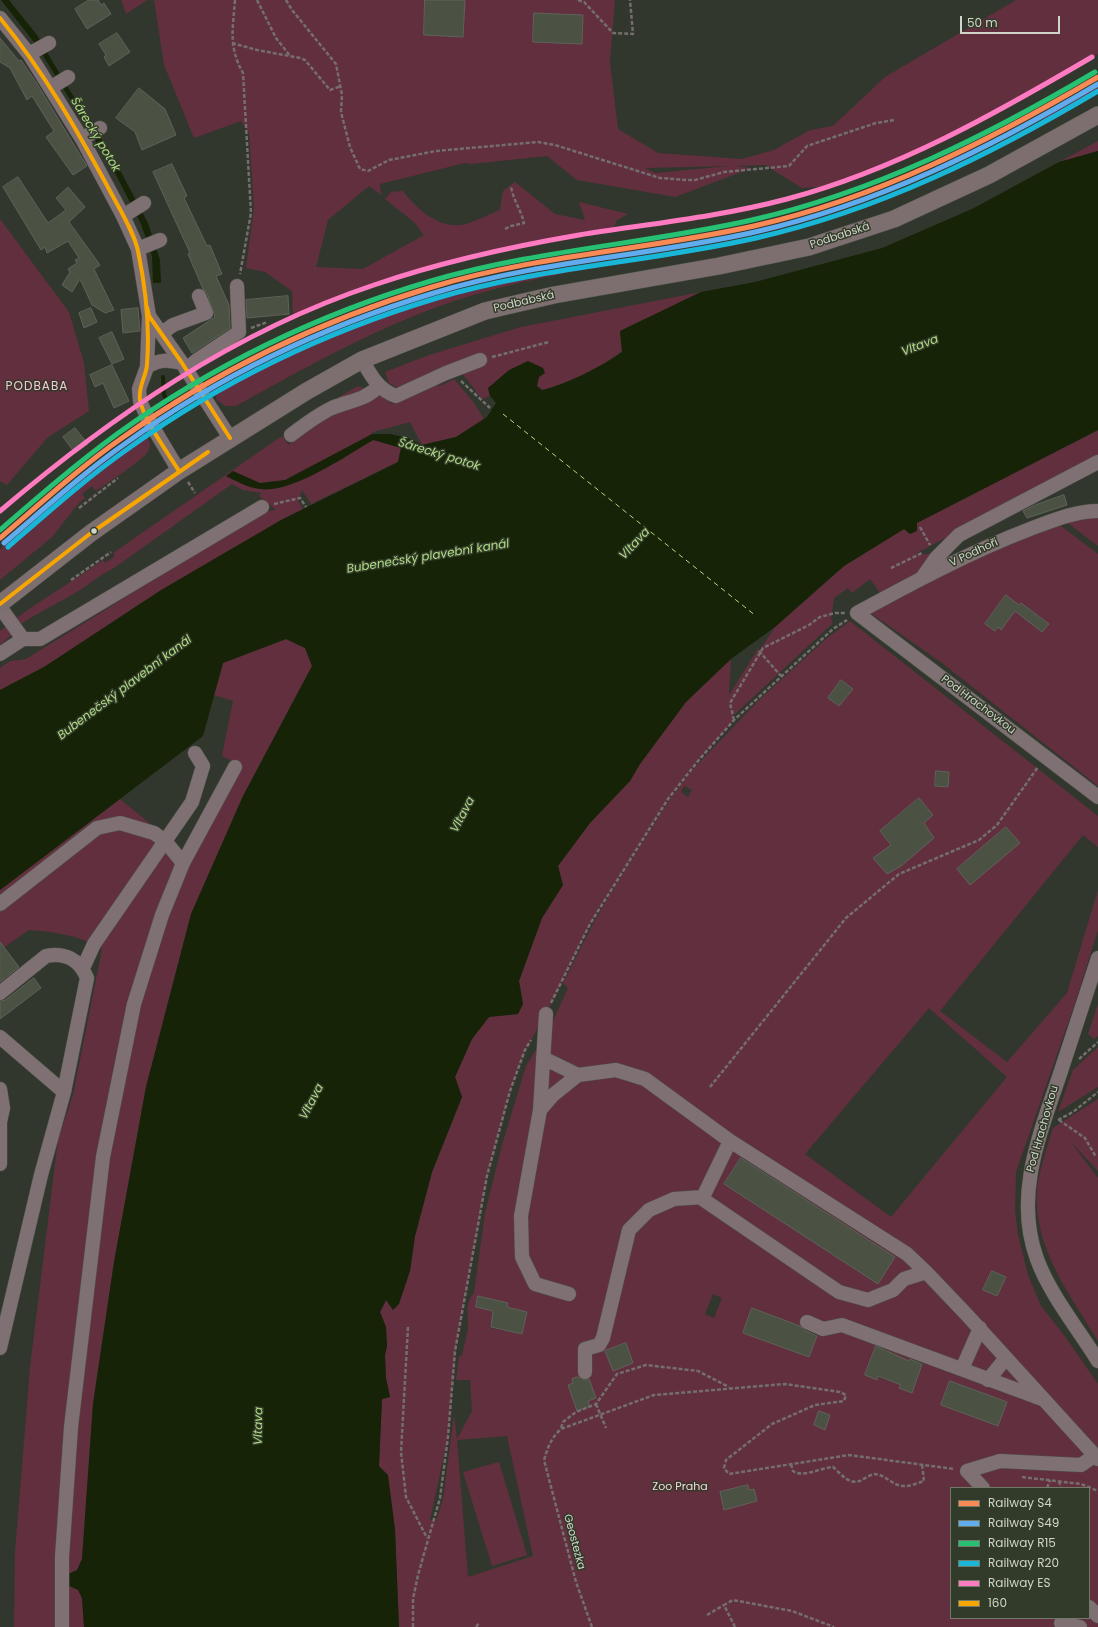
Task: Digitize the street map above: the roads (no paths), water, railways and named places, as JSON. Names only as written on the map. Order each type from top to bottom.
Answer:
[{"type":"main road","name":"Podbabská","points":[[0,604],[91,533],[179,470],[307,391],[362,360],[485,312],[554,295],[719,266],[809,247],[894,219],[989,175],[1098,115]]},
{"type":"street","points":[[0,18],[32,53],[52,87],[85,137],[126,214],[141,248],[149,316],[147,367],[139,389],[140,401],[148,419],[179,470]]},
{"type":"street","points":[[32,53],[49,43]]},
{"type":"street","points":[[52,87],[68,77]]},
{"type":"street","points":[[85,137],[100,128]]},
{"type":"street","points":[[126,214],[144,203]]},
{"type":"street","points":[[141,248],[160,240]]},
{"type":"street","points":[[184,367],[239,332],[237,286]]},
{"type":"street","points":[[164,332],[174,325],[206,313],[199,296]]},
{"type":"street","points":[[149,316],[164,332],[184,367],[230,438]]},
{"type":"street","points":[[147,367],[160,360],[168,360],[184,367]]},
{"type":"street","points":[[362,360],[384,392],[396,396],[451,371],[480,360]]},
{"type":"street","points":[[291,435],[310,419],[333,408],[370,396],[379,386]]},
{"type":"street","points":[[922,578],[936,558],[959,535],[1098,462]]},
{"type":"street","points":[[0,654],[23,639],[40,639],[262,507]]},
{"type":"street","name":"V Podhoří","points":[[857,613],[922,578],[1000,541],[1049,522],[1089,511],[1098,511]]},
{"type":"street","points":[[0,607],[23,639]]},
{"type":"street","name":"Pod Hrachovkou","points":[[857,613],[1098,797]]},
{"type":"street","points":[[83,968],[94,944],[192,802],[203,766],[195,753]]},
{"type":"street","points":[[62,1627],[62,1557],[71,1426],[103,1157],[134,1004],[162,915],[183,863],[235,767]]},
{"type":"street","points":[[0,904],[97,828],[120,823],[154,833],[165,841],[183,863]]},
{"type":"street","points":[[0,993],[46,956],[54,954],[67,956],[75,960],[83,968],[87,978],[64,1092],[41,1175],[0,1348]]},
{"type":"street","name":"Pod Hrachovkou","points":[[1098,958],[1032,1164],[1028,1204],[1032,1242],[1038,1260],[1048,1282],[1098,1361]]},
{"type":"street","points":[[546,1014],[540,1110],[521,1216],[522,1257],[535,1284],[569,1294]]},
{"type":"street","points":[[0,1037],[64,1092]]},
{"type":"street","points":[[543,1058],[578,1075]]},
{"type":"street","points":[[540,1110],[553,1095],[578,1075],[616,1070],[645,1079],[730,1141],[907,1254],[980,1328],[1096,1457],[1081,1465],[1000,1462],[967,1471],[982,1487]]},
{"type":"street","points":[[0,1089],[2,1108],[0,1122],[0,1164]]},
{"type":"street","points":[[701,1198],[703,1197],[730,1141]]},
{"type":"street","points":[[585,1372],[585,1349],[599,1345],[603,1338],[629,1230],[649,1210],[674,1199],[701,1198],[839,1292],[868,1300],[893,1290],[904,1279],[926,1272]]},
{"type":"street","points":[[807,1322],[824,1329],[842,1325],[1044,1400]]},
{"type":"street","points":[[962,1370],[980,1328]]},
{"type":"street","points":[[988,1380],[1006,1358]]},
{"type":"street","points":[[1090,1609],[1098,1616]]},
{"type":"street","points":[[1061,1623],[1080,1627]]},
{"type":"water","points":[[1,0],[9,0],[37,35],[67,86],[111,153],[148,223],[160,260],[161,283],[153,283],[152,256],[141,224],[114,171],[37,46]]},
{"type":"water","points":[[1098,151],[1098,430],[917,523],[917,531],[910,534],[904,529],[844,566],[775,627],[731,659],[686,702],[640,764],[630,781],[590,823],[558,866],[563,885],[542,918],[519,981],[523,1004],[518,1014],[489,1017],[472,1039],[455,1077],[462,1097],[432,1172],[415,1236],[410,1271],[399,1304],[393,1310],[386,1300],[380,1312],[386,1327],[386,1378],[390,1397],[382,1399],[379,1466],[388,1475],[395,1529],[399,1627],[84,1627],[82,1598],[78,1590],[69,1586],[68,1574],[77,1570],[82,1559],[93,1404],[114,1262],[146,1087],[191,914],[243,796],[312,666],[305,648],[286,639],[223,663],[203,736],[0,890],[0,690],[44,667],[161,590],[281,520],[398,462],[401,448],[373,440],[334,464],[302,480],[287,486],[273,489],[251,487],[226,476],[233,471],[260,483],[285,480],[372,434],[390,434],[408,438],[422,445],[456,437],[487,417],[496,403],[490,396],[488,388],[509,370],[528,361],[543,368],[545,373],[539,377],[537,386],[542,390],[562,384],[594,369],[622,352],[620,331],[701,292],[755,282],[882,248],[972,209],[1059,162]]},
{"type":"waterway","name":"Šárecký potok","points":[[163,377],[164,395],[175,413]]},
{"type":"rail line","name":"ES","points":[[0,511],[86,442],[130,410],[176,380],[223,352],[322,304],[424,269],[475,256],[579,235],[736,211],[787,199],[827,187],[867,173],[944,138],[1019,99],[1092,57]]},
{"type":"rail line","name":"R15","points":[[0,530],[87,457],[153,409],[229,364],[307,326],[389,294],[471,270],[551,254],[672,235],[752,220],[798,208],[842,194],[886,178],[971,140],[1054,96],[1095,72]]},
{"type":"rail line","name":"S4","points":[[0,538],[90,462],[158,414],[232,369],[350,315],[391,300],[472,276],[512,267],[673,241],[754,226],[845,200],[932,165],[974,145],[1057,101],[1098,77]]},
{"type":"rail line","name":"S49","points":[[4,543],[94,466],[161,419],[235,375],[313,337],[393,306],[474,282],[514,273],[675,247],[755,232],[801,220],[845,206],[889,190],[974,152],[1057,108],[1098,84]]},
{"type":"rail line","name":"R20","points":[[8,547],[97,471],[164,424],[238,380],[316,342],[396,311],[476,288],[516,279],[676,253],[756,238],[802,226],[846,212],[890,196],[975,158],[1057,115],[1098,91]]},
{"type":"district","name":"PODBABA","points":[[37,387]]},
{"type":"water label","name":"Vltava","points":[[920,346]]},
{"type":"water label","name":"Vltava","points":[[635,544]]},
{"type":"water label","name":"Bubenečský plavební kanál","points":[[428,557]]},
{"type":"water label","name":"Bubenečský plavební kanál","points":[[125,688]]},
{"type":"water label","name":"Vltava","points":[[463,815]]},
{"type":"water label","name":"Vltava","points":[[312,1102]]},
{"type":"water label","name":"Vltava","points":[[259,1426]]},
{"type":"park label","name":"Zoo Praha","points":[[680,1487]]}]
